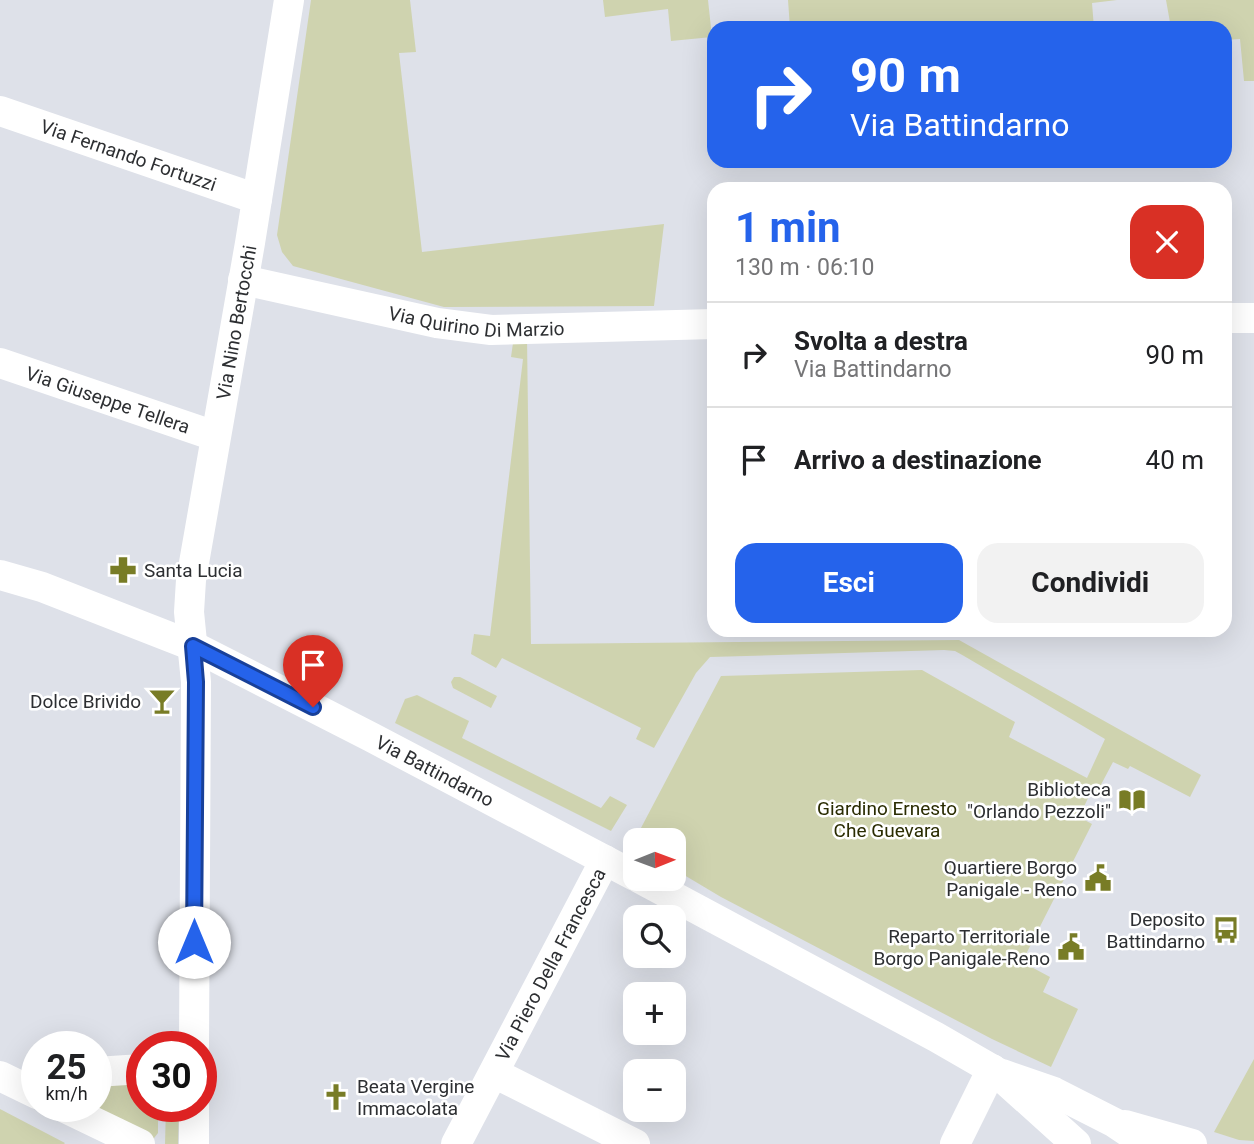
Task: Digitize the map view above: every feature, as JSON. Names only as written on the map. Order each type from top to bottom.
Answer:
[{"type":"street","name":"Via Nino Bertocchi","points":[[194,1031],[196,682],[189,607],[191,580],[289,0]]},
{"type":"street","name":"Via Fernando Fortuzzi","points":[[0,111],[257,199]]},
{"type":"street","name":"Via Quirino Di Marzio","points":[[243,280],[437,323],[491,330],[707,324]]},
{"type":"street","points":[[1232,318],[1254,318]]},
{"type":"street","name":"Via Giuseppe Tellera","points":[[0,363],[215,436]]},
{"type":"street","name":"Via Battindarno","points":[[0,575],[42,587],[193,646],[623,869]]},
{"type":"street","name":"Via Piero Della Francesca","points":[[456,1144],[606,860]]},
{"type":"street","name":"Via Battindarno","points":[[663,891],[993,1070],[1054,1091],[1115,1123],[1146,1144]]},
{"type":"street","points":[[955,1144],[993,1070]]},
{"type":"street","name":"Via Battindarno","points":[[993,1070],[1076,1144]]},
{"type":"street","points":[[494,1073],[635,1144]]},
{"type":"street","points":[[3,1078],[21,1077]]},
{"type":"street","points":[[3,1078],[21,1086]]},
{"type":"street","points":[[94,1122],[140,1144]]},
{"type":"street","points":[[194,1122],[194,1144]]},
{"type":"street","points":[[1115,1123],[1192,1144]]},
{"type":"green space","points":[[311,0],[410,0],[416,52],[399,53],[422,252],[664,224],[654,306],[444,307],[293,266],[282,252],[277,235]]},
{"type":"green space","points":[[603,0],[708,0],[710,21],[707,21],[707,37],[671,41],[668,9],[605,17]]},
{"type":"green space","points":[[788,0],[1117,0],[1092,3],[1093,21],[790,21]]},
{"type":"green space","points":[[1166,0],[1254,0],[1254,81],[1244,81],[1240,39],[1232,40],[1232,21],[1170,21]]},
{"type":"green space","name":"Giardino Ernesto Che Guevara","points":[[514,336],[527,337],[531,644],[959,640],[1201,775],[1190,797],[1130,766],[1128,769],[1113,762],[1095,796],[1090,794],[1079,817],[1092,824],[1022,962],[1050,977],[1043,992],[1078,1009],[1051,1067],[992,1039],[686,876],[686,828],[641,828],[721,676],[922,670],[1015,722],[1009,737],[1087,778],[1105,739],[955,651],[944,650],[710,657],[696,673],[654,748],[636,739],[641,728],[502,658],[496,668],[471,654],[474,634],[490,636],[523,359],[511,357]]},
{"type":"green space","points":[[454,677],[460,677],[497,696],[491,708],[453,688],[451,682]]},
{"type":"green space","points":[[417,695],[469,721],[462,738],[601,808],[610,796],[627,805],[611,831],[395,723],[405,699]]},
{"type":"green space","points":[[1254,1059],[1254,1141],[1239,1140],[1214,1132]]},
{"type":"green space","points":[[126,1084],[126,1122],[158,1122],[158,1133],[151,1142],[110,1122],[112,1122],[112,1085]]},
{"type":"green space","points":[[0,1109],[65,1143],[64,1144],[0,1144]]},
{"type":"green space","points":[[166,1122],[179,1122],[178,1144],[165,1144]]},
{"type":"place","name":"Santa Lucia","points":[[123,570]]},
{"type":"place","name":"Dolce Brivido","points":[[162,701]]},
{"type":"place","name":"Biblioteca \"Orlando Pezzoli\"","points":[[1132,800]]},
{"type":"place","name":"Quartiere Borgo Panigale - Reno","points":[[1098,878]]},
{"type":"place","name":"Deposito Battindarno","points":[[1226,930]]},
{"type":"place","name":"Reparto Territoriale Borgo Panigale-Reno","points":[[1071,947]]},
{"type":"place","name":"Beata Vergine Immacolata","points":[[336,1097]]},
{"type":"route","points":[[194,942],[196,682],[193,646],[313,707]]}]
